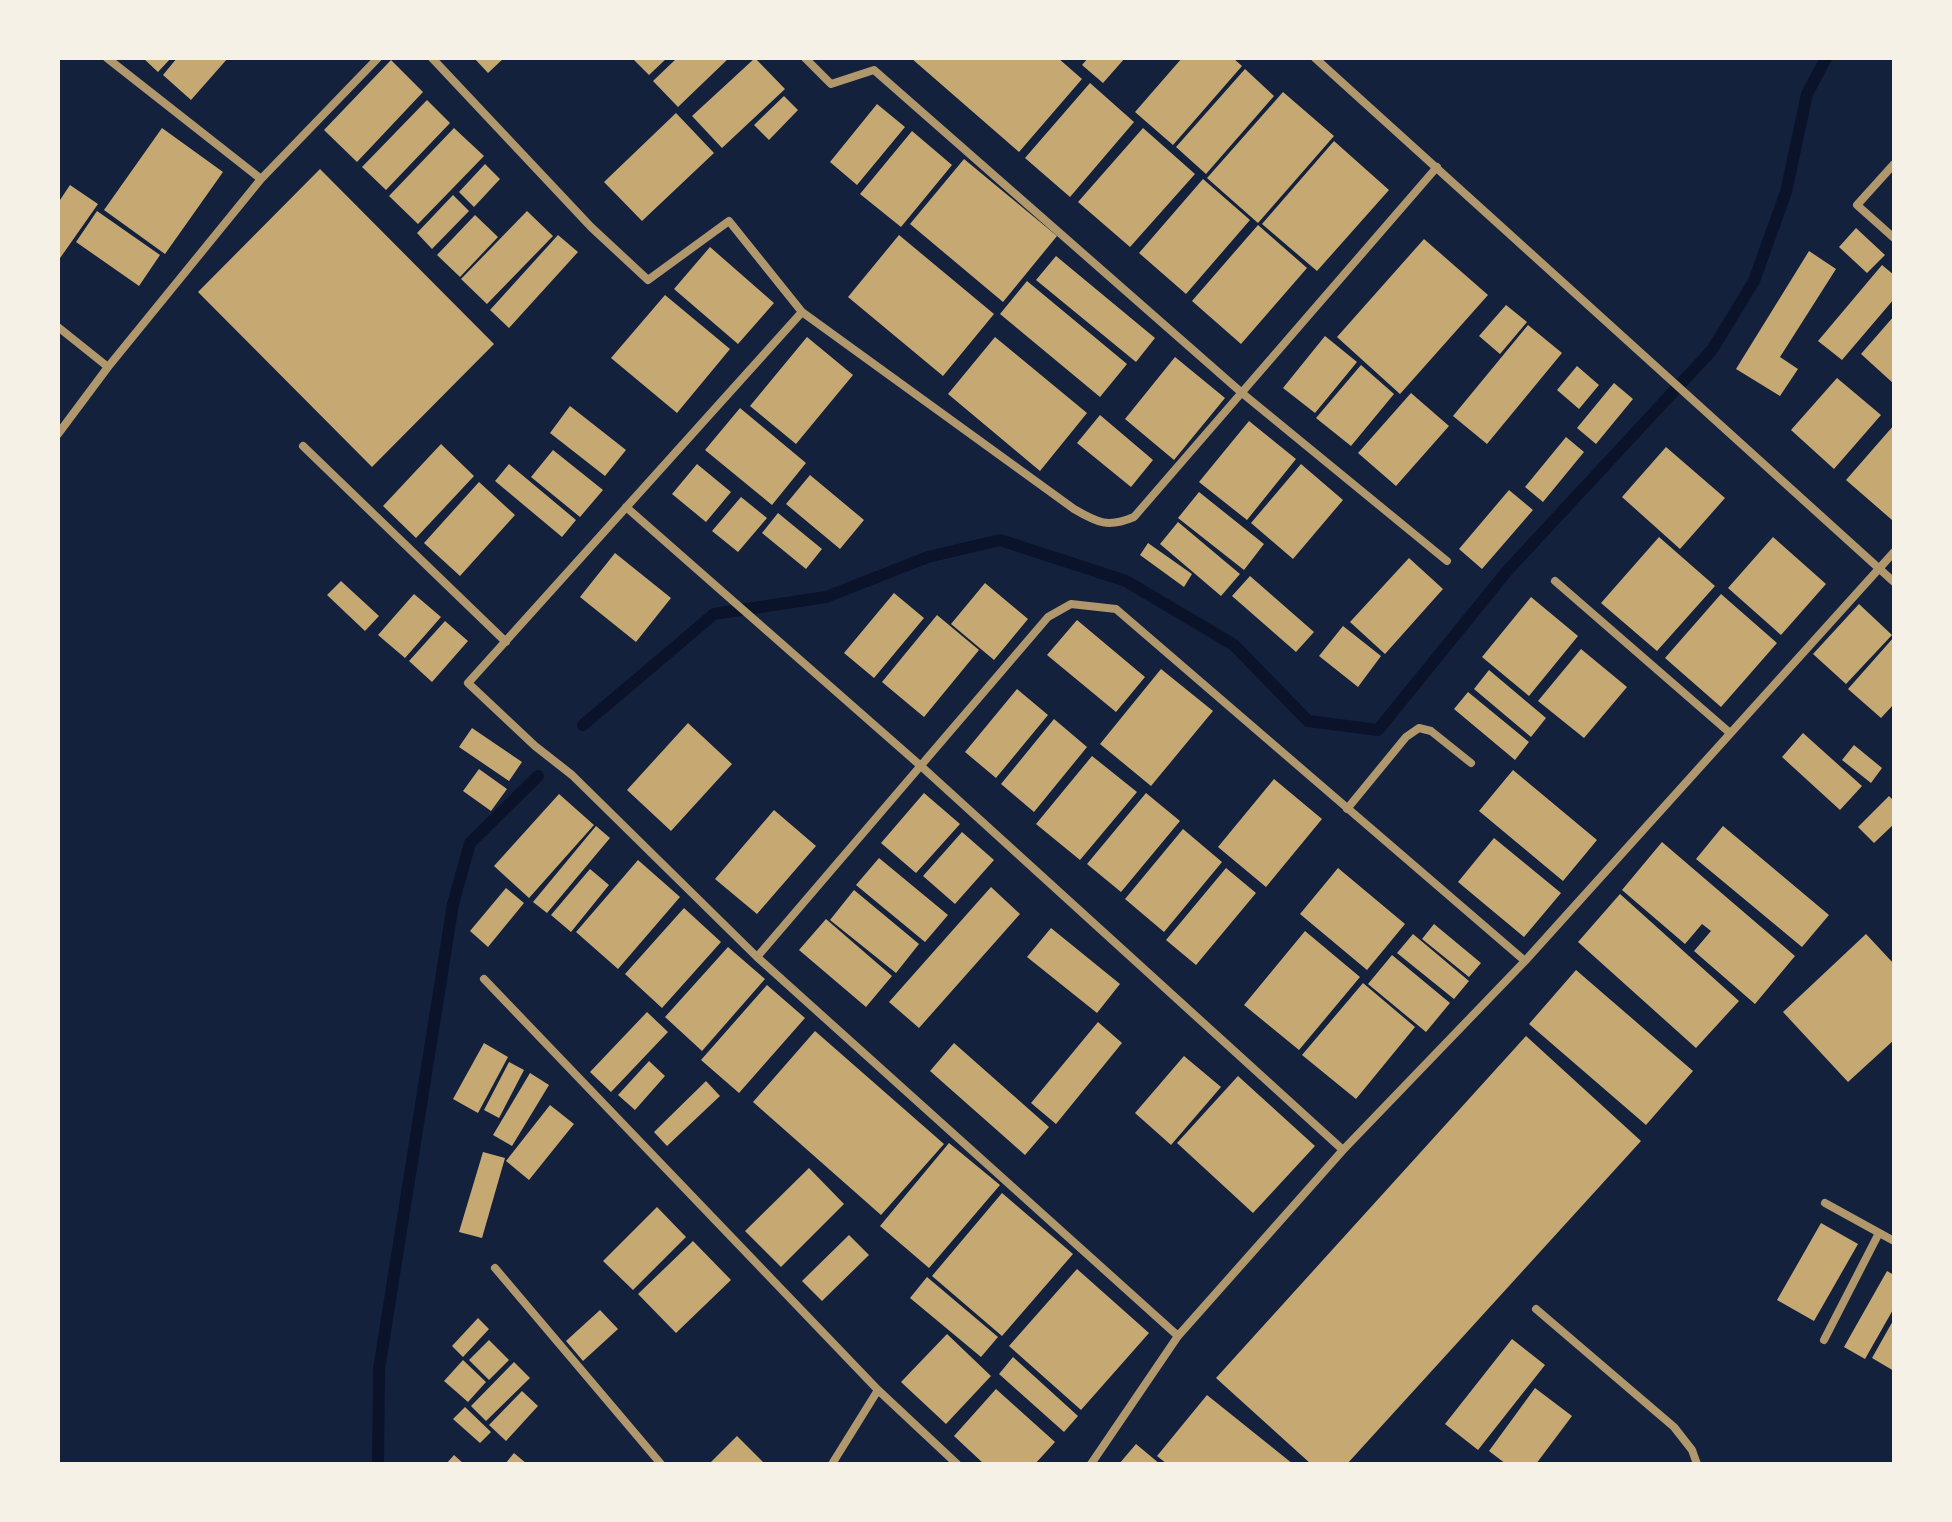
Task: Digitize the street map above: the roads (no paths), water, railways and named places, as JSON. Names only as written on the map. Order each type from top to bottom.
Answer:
[{"type":"street","points":[[107,58],[261,179]]},
{"type":"street","points":[[58,434],[108,367],[261,179],[378,58]]},
{"type":"street","points":[[432,58],[591,227],[648,280],[729,221],[802,312],[1074,509],[1095,521],[1116,525],[1134,517],[1437,167]]},
{"type":"street","points":[[805,58],[831,84],[874,70],[1242,393],[1447,561]]},
{"type":"street","points":[[1315,58],[1894,582]]},
{"type":"street","points":[[1894,164],[1857,205],[1894,238]]},
{"type":"street","points":[[802,312],[468,683],[535,746],[572,775],[757,957],[1178,1336]]},
{"type":"street","points":[[58,327],[108,367]]},
{"type":"street","points":[[303,446],[506,642]]},
{"type":"street","points":[[626,507],[922,767],[1343,1150]]},
{"type":"street","points":[[1091,1464],[1178,1336],[1343,1150],[1525,961],[1894,552]]},
{"type":"street","points":[[1555,581],[1730,733]]},
{"type":"street","points":[[757,957],[1048,617],[1071,604],[1116,609],[1525,961]]},
{"type":"street","points":[[1347,809],[1406,737],[1419,728],[1431,731],[1471,763]]},
{"type":"street","points":[[484,979],[878,1390],[957,1464]]},
{"type":"street","points":[[1825,1203],[1894,1241]]},
{"type":"street","points":[[1824,1340],[1879,1233]]},
{"type":"street","points":[[495,1268],[661,1464]]},
{"type":"street","points":[[1536,1309],[1674,1427],[1692,1450],[1697,1464]]},
{"type":"street","points":[[832,1464],[878,1390]]},
{"type":"waterway","points":[[583,725],[714,614],[826,597],[928,557],[1000,540],[1126,581],[1234,645],[1308,721],[1378,730],[1507,571],[1712,350],[1754,281],[1786,192],[1807,94],[1826,58]]},
{"type":"waterway","points":[[378,1464],[379,1369],[453,904],[470,843],[538,776]]}]
